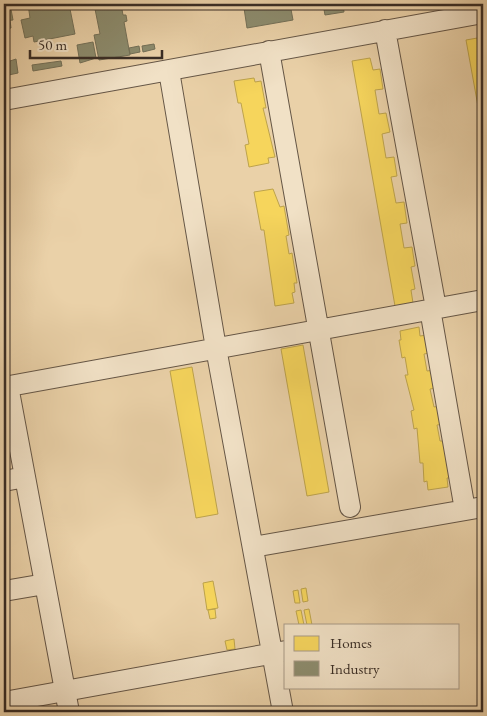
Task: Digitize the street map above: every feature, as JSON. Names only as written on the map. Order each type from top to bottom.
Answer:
[{"type":"street","points":[[4,100],[483,13]]},
{"type":"street","points":[[253,547],[474,508],[433,309],[385,30]]},
{"type":"street","points":[[269,51],[350,507]]},
{"type":"street","points":[[169,71],[216,348],[253,547],[279,652],[284,712]]},
{"type":"street","points":[[68,712],[25,477],[6,386],[483,300]]},
{"type":"street","points":[[4,481],[25,477]]},
{"type":"street","points":[[4,591],[45,584]]},
{"type":"street","points":[[4,702],[279,652]]},
{"type":"building: Homes","points":[[483,37],[483,134],[466,40]]},
{"type":"building: Homes","points":[[370,58],[373,70],[380,69],[383,89],[375,90],[379,114],[386,113],[390,132],[382,134],[386,158],[394,157],[397,176],[391,177],[396,203],[404,202],[407,223],[400,224],[404,248],[412,247],[415,266],[411,267],[415,289],[411,290],[413,303],[395,306],[352,61]]},
{"type":"building: Homes","points":[[254,78],[255,82],[261,81],[266,108],[263,108],[275,157],[268,158],[269,163],[249,167],[245,145],[249,144],[241,103],[238,103],[234,81]]},
{"type":"building: Homes","points":[[273,189],[280,207],[284,206],[289,235],[286,236],[289,254],[292,253],[297,283],[294,283],[295,292],[292,293],[294,303],[275,306],[264,230],[261,230],[254,192]]},
{"type":"building: Homes","points":[[419,327],[420,336],[427,335],[430,353],[424,354],[427,371],[434,370],[437,388],[430,389],[434,407],[440,406],[444,424],[437,425],[440,441],[446,441],[450,478],[447,478],[448,487],[428,490],[427,481],[424,482],[423,463],[420,463],[417,428],[414,429],[411,411],[414,410],[405,375],[408,375],[405,357],[402,358],[399,340],[401,340],[400,331]]},
{"type":"building: Homes","points":[[303,345],[329,492],[307,496],[281,349]]},
{"type":"building: Homes","points":[[192,367],[218,514],[196,518],[170,371]]},
{"type":"building: Homes","points":[[213,581],[218,608],[207,610],[203,583]]},
{"type":"building: Homes","points":[[306,588],[308,601],[303,602],[301,589]]},
{"type":"building: Homes","points":[[298,590],[300,603],[295,603],[293,591]]},
{"type":"building: Homes","points":[[215,609],[216,618],[210,619],[208,610]]},
{"type":"building: Homes","points":[[309,609],[312,624],[307,624],[304,610]]},
{"type":"building: Homes","points":[[301,610],[304,624],[299,624],[296,611]]},
{"type":"building: Homes","points":[[234,639],[235,649],[227,650],[225,641]]},
{"type":"building: Industry","points":[[4,4],[10,4],[13,20],[4,21]]},
{"type":"building: Industry","points":[[28,4],[69,4],[75,34],[34,42],[33,36],[25,38],[21,20],[30,18]]},
{"type":"building: Industry","points":[[94,4],[121,4],[123,15],[126,15],[127,21],[124,22],[130,55],[99,60],[94,35],[100,34]]},
{"type":"building: Industry","points":[[201,4],[222,4],[202,7]]},
{"type":"building: Industry","points":[[266,4],[290,4],[293,20],[247,28],[244,8]]},
{"type":"building: Industry","points":[[323,4],[343,4],[344,12],[325,15]]},
{"type":"building: Industry","points":[[10,20],[11,28],[4,29],[4,21]]},
{"type":"building: Industry","points":[[93,42],[96,58],[80,63],[77,45]]},
{"type":"building: Industry","points":[[154,44],[155,49],[143,52],[142,46]]},
{"type":"building: Industry","points":[[4,45],[7,62],[4,63]]},
{"type":"building: Industry","points":[[139,46],[140,52],[130,54],[129,48]]},
{"type":"building: Industry","points":[[16,59],[18,73],[4,76],[4,63]]},
{"type":"building: Industry","points":[[61,61],[62,66],[33,71],[32,65]]}]
